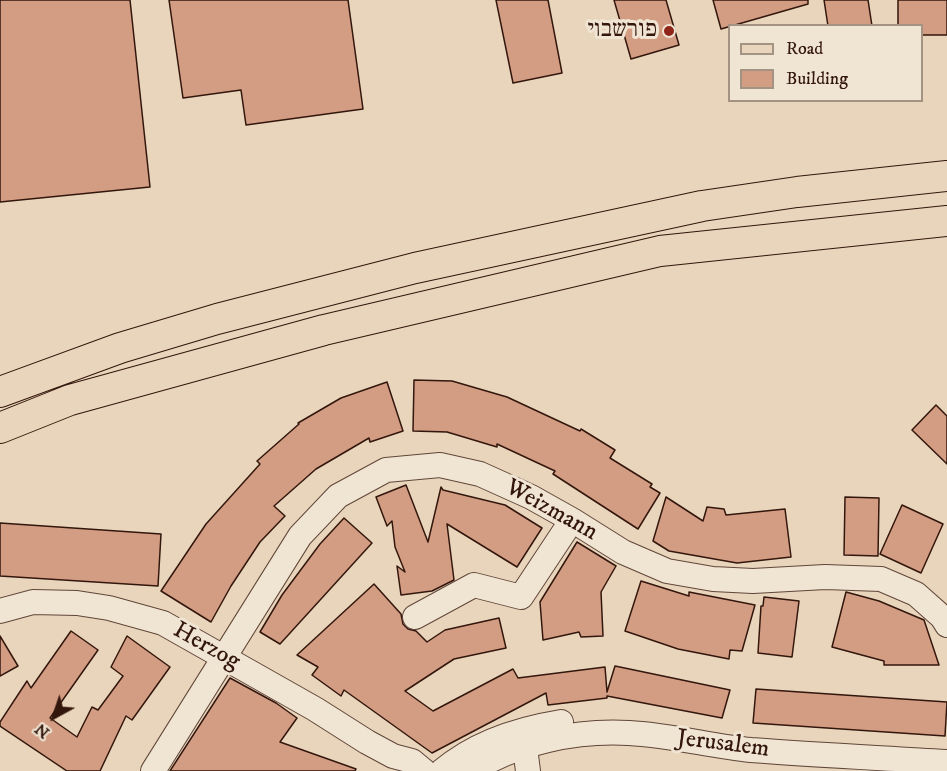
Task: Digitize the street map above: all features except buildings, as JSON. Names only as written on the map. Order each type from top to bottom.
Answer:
[{"type":"main road","points":[[0,392],[131,345],[217,319],[415,268],[702,206],[797,192],[947,176]]},
{"type":"main road","points":[[0,428],[70,400],[324,330],[660,251],[947,221]]},
{"type":"street","name":"Weizmann","points":[[153,771],[300,536],[338,496],[386,470],[440,465],[480,474],[531,497],[623,552],[666,571],[713,579],[753,581],[825,577],[881,579],[916,594],[942,617],[947,625]]},
{"type":"street","points":[[415,617],[474,585],[521,597],[572,520]]},
{"type":"street","name":"Herzog","points":[[0,611],[33,602],[77,603],[109,608],[163,623],[315,709],[399,763],[412,761],[424,771]]},
{"type":"street","name":"Jerusalem","points":[[442,771],[463,755],[479,747],[524,738],[567,721],[607,732],[631,733],[754,760],[947,762]]},
{"type":"street","points":[[524,738],[528,771]]},
{"type":"street","name":"Jerusalem","points":[[472,771],[499,757],[524,738]]},
{"type":"place","name":"פורשבוי","points":[[669,31]]}]
